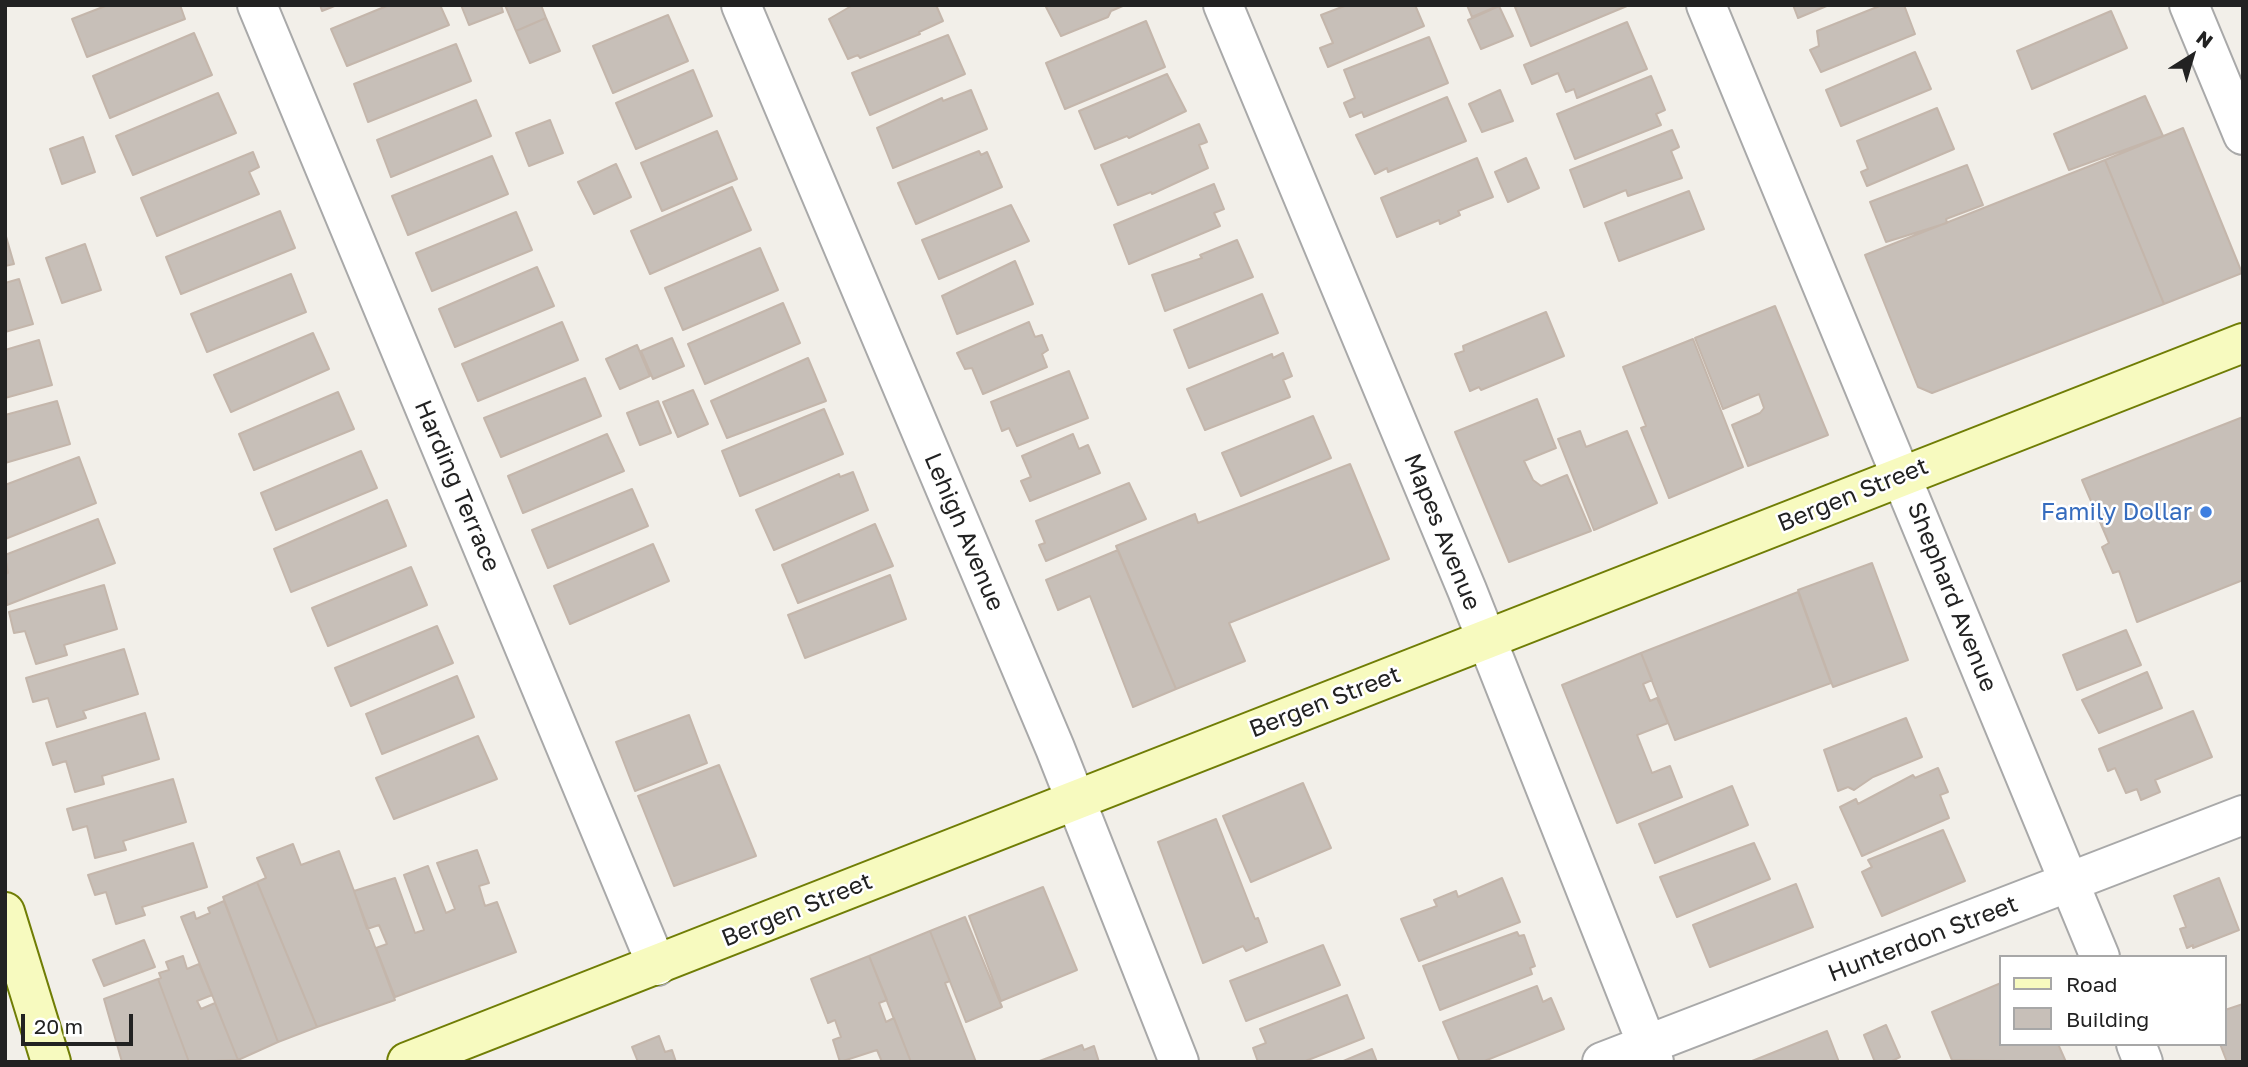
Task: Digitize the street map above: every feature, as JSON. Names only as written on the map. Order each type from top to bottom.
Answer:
[{"type":"main road","name":"Bergen Street","points":[[407,1062],[657,966],[1075,798],[2243,343]]},
{"type":"main road","points":[[5,912],[51,1062]]},
{"type":"street","name":"Harding Terrace","points":[[257,5],[657,966]]},
{"type":"street","name":"Lehigh Avenue","points":[[741,5],[1075,798],[1179,1062]]},
{"type":"street","name":"Mapes Avenue","points":[[1223,5],[1486,640],[1650,1053]]},
{"type":"street","name":"Shephard Avenue","points":[[1706,5],[2099,955]]},
{"type":"street","points":[[2189,5],[2243,135]]},
{"type":"street","name":"Hunterdon Street","points":[[1602,1062],[1650,1053],[2243,814]]},
{"type":"building","points":[[108,5],[180,5],[185,19],[87,57],[72,19]]},
{"type":"building","points":[[320,5],[337,5],[322,11]]},
{"type":"building","points":[[389,5],[440,5],[449,25],[347,66],[331,29]]},
{"type":"building","points":[[461,5],[501,5],[503,12],[469,25]]},
{"type":"building","points":[[505,5],[541,5],[546,18],[516,31]]},
{"type":"building","points":[[853,5],[936,5],[943,21],[919,32],[920,34],[860,58],[858,55],[848,59],[829,19]]},
{"type":"building","points":[[1045,5],[1125,5],[1111,11],[1108,17],[1061,36]]},
{"type":"building","points":[[1347,5],[1415,5],[1424,26],[1328,67],[1320,48],[1333,43],[1321,15]]},
{"type":"building","points":[[1467,5],[1500,5],[1472,17]]},
{"type":"building","points":[[1793,5],[1829,5],[1798,18]]},
{"type":"building","points":[[1882,5],[1904,5],[1915,34],[1821,72],[1810,50],[1819,46],[1817,31]]},
{"type":"building","points":[[1499,6],[1513,36],[1481,49],[1468,20]]},
{"type":"building","points":[[1627,6],[1531,46],[1515,7]]},
{"type":"building","points":[[2111,11],[2127,48],[2032,89],[2017,51]]},
{"type":"building","points":[[668,15],[688,61],[613,93],[593,46]]},
{"type":"building","points":[[546,18],[560,51],[530,63],[516,31]]},
{"type":"building","points":[[1146,21],[1165,67],[1065,109],[1046,63]]},
{"type":"building","points":[[1627,22],[1647,69],[1577,98],[1574,89],[1566,92],[1558,73],[1532,84],[1524,65]]},
{"type":"building","points":[[194,33],[212,75],[110,118],[93,76]]},
{"type":"building","points":[[948,35],[965,74],[870,115],[852,73]]},
{"type":"building","points":[[1429,37],[1448,83],[1364,117],[1362,112],[1350,117],[1344,103],[1355,98],[1344,70]]},
{"type":"building","points":[[456,44],[471,81],[368,122],[354,84]]},
{"type":"building","points":[[1915,52],[1931,89],[1841,126],[1826,90]]},
{"type":"building","points":[[693,70],[712,116],[636,149],[616,103]]},
{"type":"building","points":[[1167,74],[1186,111],[1129,138],[1127,136],[1095,149],[1079,111]]},
{"type":"building","points":[[1651,76],[1665,110],[1656,114],[1661,125],[1575,159],[1557,114]]},
{"type":"building","points":[[971,90],[987,129],[893,168],[877,128],[942,98],[943,101]]},
{"type":"building","points":[[1500,90],[1513,121],[1482,132],[1469,104]]},
{"type":"building","points":[[218,93],[236,133],[133,175],[116,136]]},
{"type":"building","points":[[2145,96],[2163,136],[2069,170],[2054,134]]},
{"type":"building","points":[[1447,97],[1466,141],[1388,172],[1387,168],[1375,174],[1356,135]]},
{"type":"building","points":[[476,100],[491,136],[391,177],[377,140]]},
{"type":"building","points":[[1937,108],[1954,149],[1867,186],[1861,172],[1868,169],[1857,141]]},
{"type":"building","points":[[550,120],[563,153],[529,166],[516,133]]},
{"type":"building","points":[[1199,124],[1207,142],[1199,145],[1208,168],[1152,194],[1151,192],[1118,205],[1101,165]]},
{"type":"building","points":[[2183,128],[2242,273],[2164,304],[2105,160]]},
{"type":"building","points":[[1672,130],[1679,147],[1671,151],[1682,178],[1628,196],[1626,190],[1584,207],[1570,170]]},
{"type":"building","points":[[717,131],[737,179],[662,211],[641,163]]},
{"type":"building","points":[[83,137],[95,172],[62,184],[50,149]]},
{"type":"building","points":[[979,151],[981,155],[987,152],[1002,187],[916,224],[898,183]]},
{"type":"building","points":[[253,152],[259,167],[249,172],[259,194],[157,236],[141,198]]},
{"type":"building","points":[[492,156],[508,194],[408,235],[392,196]]},
{"type":"building","points":[[1477,158],[1493,197],[1458,211],[1460,215],[1440,224],[1439,220],[1397,237],[1381,198]]},
{"type":"building","points":[[1526,158],[1539,188],[1508,202],[1495,172]]},
{"type":"building","points":[[2105,160],[2164,304],[1932,393],[1918,387],[1865,255]]},
{"type":"building","points":[[616,164],[631,197],[594,214],[578,182]]},
{"type":"building","points":[[1967,165],[1983,205],[1946,219],[1947,223],[1886,242],[1870,202]]},
{"type":"building","points":[[1214,184],[1224,209],[1214,213],[1220,226],[1129,264],[1114,225]]},
{"type":"building","points":[[732,187],[751,230],[650,274],[631,231]]},
{"type":"building","points":[[1689,191],[1704,229],[1619,261],[1605,223]]},
{"type":"building","points":[[1011,205],[1029,241],[939,279],[922,240]]},
{"type":"building","points":[[280,211],[295,248],[181,294],[166,257]]},
{"type":"building","points":[[516,212],[532,250],[432,291],[416,253]]},
{"type":"building","points":[[5,233],[14,264],[5,266]]},
{"type":"building","points":[[1237,240],[1253,277],[1165,311],[1152,275],[1202,258],[1200,255]]},
{"type":"building","points":[[85,244],[101,290],[62,303],[46,258]]},
{"type":"building","points":[[760,248],[778,290],[683,330],[665,288]]},
{"type":"building","points":[[1015,261],[1033,304],[957,334],[942,296]]},
{"type":"building","points":[[537,267],[554,306],[455,347],[439,309]]},
{"type":"building","points":[[291,274],[306,312],[207,352],[191,314]]},
{"type":"building","points":[[19,279],[33,324],[5,332],[5,283]]},
{"type":"building","points":[[1262,294],[1278,333],[1189,368],[1174,330]]},
{"type":"building","points":[[783,303],[800,343],[705,384],[688,344]]},
{"type":"building","points":[[1775,306],[1828,435],[1748,466],[1732,425],[1760,413],[1764,408],[1759,394],[1723,409],[1695,338]]},
{"type":"building","points":[[1546,312],[1564,356],[1481,390],[1479,387],[1470,391],[1455,354],[1464,351],[1463,346]]},
{"type":"building","points":[[562,322],[578,360],[478,401],[462,364]]},
{"type":"building","points":[[1029,322],[1035,337],[1042,335],[1048,350],[1042,354],[1047,367],[983,394],[972,368],[965,369],[957,353]]},
{"type":"building","points":[[313,333],[329,369],[231,412],[214,375]]},
{"type":"building","points":[[672,338],[684,366],[653,379],[641,351]]},
{"type":"building","points":[[1693,339],[1743,467],[1669,498],[1641,428],[1646,426],[1623,367]]},
{"type":"building","points":[[39,340],[52,385],[5,398],[5,350]]},
{"type":"building","points":[[637,345],[650,376],[620,389],[606,359]]},
{"type":"building","points":[[1283,353],[1292,376],[1283,380],[1290,397],[1205,430],[1187,389],[1272,354],[1273,358]]},
{"type":"building","points":[[808,358],[826,401],[727,438],[711,401]]},
{"type":"building","points":[[1069,371],[1088,418],[1017,446],[1009,428],[1002,431],[991,402]]},
{"type":"building","points":[[585,378],[601,416],[501,457],[484,418]]},
{"type":"building","points":[[693,390],[708,424],[678,437],[663,402]]},
{"type":"building","points":[[338,392],[354,429],[254,470],[239,434]]},
{"type":"building","points":[[1537,399],[1556,448],[1524,461],[1533,480],[1541,486],[1567,475],[1591,531],[1509,562],[1455,432]]},
{"type":"building","points":[[57,401],[70,444],[5,463],[5,415]]},
{"type":"building","points":[[658,401],[671,433],[640,445],[627,413]]},
{"type":"building","points":[[824,409],[843,454],[740,496],[722,451]]},
{"type":"building","points":[[1313,416],[1331,458],[1241,496],[1222,453]]},
{"type":"building","points":[[2243,417],[2243,580],[2137,622],[2119,571],[2113,573],[2102,547],[2109,543],[2082,480]]},
{"type":"building","points":[[1580,431],[1586,447],[1627,431],[1657,503],[1594,530],[1558,439]]},
{"type":"building","points":[[607,434],[624,471],[523,513],[508,476]]},
{"type":"building","points":[[1073,434],[1079,449],[1088,445],[1100,473],[1030,501],[1021,481],[1031,477],[1022,456]]},
{"type":"building","points":[[361,451],[377,488],[276,530],[261,493]]},
{"type":"building","points":[[79,457],[96,503],[5,539],[5,485]]},
{"type":"building","points":[[1350,464],[1389,559],[1229,623],[1245,661],[1176,689],[1116,546],[1195,514],[1198,523]]},
{"type":"building","points":[[853,472],[868,510],[774,550],[756,510],[839,474],[840,477]]},
{"type":"building","points":[[1129,483],[1146,519],[1046,561],[1039,545],[1045,543],[1036,521]]},
{"type":"building","points":[[632,489],[648,526],[548,568],[532,530]]},
{"type":"building","points":[[387,500],[406,546],[291,592],[274,549]]},
{"type":"building","points":[[98,519],[115,563],[7,605],[5,574],[8,573],[5,555]]},
{"type":"building","points":[[875,524],[893,566],[798,603],[782,565]]},
{"type":"building","points":[[653,544],[669,581],[570,624],[554,586]]},
{"type":"building","points":[[1118,550],[1176,689],[1133,707],[1090,596],[1058,610],[1046,580]]},
{"type":"building","points":[[1872,563],[1908,660],[1833,687],[1798,590]]},
{"type":"building","points":[[411,567],[427,605],[328,646],[312,608]]},
{"type":"building","points":[[890,575],[906,619],[805,658],[788,615]]},
{"type":"building","points":[[104,585],[117,629],[64,645],[67,655],[36,664],[25,631],[14,633],[9,612]]},
{"type":"building","points":[[1798,592],[1831,683],[1675,740],[1641,653]]},
{"type":"building","points":[[437,626],[453,663],[351,706],[335,668]]},
{"type":"building","points":[[2126,630],[2141,665],[2077,690],[2063,655]]},
{"type":"building","points":[[124,649],[138,694],[83,711],[86,718],[57,727],[48,698],[33,702],[26,678]]},
{"type":"building","points":[[1641,653],[1652,680],[1643,684],[1650,701],[1657,698],[1668,723],[1637,735],[1652,773],[1670,766],[1682,797],[1617,823],[1562,685]]},
{"type":"building","points":[[2147,672],[2162,708],[2099,733],[2082,700]]},
{"type":"building","points":[[457,676],[474,717],[382,754],[366,714]]},
{"type":"building","points":[[2193,711],[2212,757],[2155,780],[2160,792],[2141,800],[2137,789],[2126,793],[2115,768],[2108,771],[2099,749]]},
{"type":"building","points":[[145,713],[159,759],[102,776],[104,784],[75,792],[66,761],[53,765],[46,743]]},
{"type":"building","points":[[689,715],[707,763],[635,791],[616,742]]},
{"type":"building","points":[[1906,718],[1922,757],[1873,777],[1854,790],[1848,787],[1838,791],[1824,750]]},
{"type":"building","points":[[478,736],[497,779],[394,819],[376,778]]},
{"type":"building","points":[[719,765],[756,856],[674,886],[638,796]]},
{"type":"building","points":[[1938,768],[1948,792],[1940,795],[1949,818],[1862,856],[1840,807],[1856,799],[1858,804],[1913,775],[1915,778]]},
{"type":"building","points":[[173,779],[186,822],[123,841],[126,850],[95,858],[87,826],[73,830],[67,809]]},
{"type":"building","points":[[1303,783],[1331,848],[1251,882],[1223,816]]},
{"type":"building","points":[[1732,786],[1748,825],[1655,863],[1639,824]]},
{"type":"building","points":[[1216,819],[1255,919],[1258,918],[1267,942],[1246,951],[1243,946],[1203,963],[1158,842]]},
{"type":"building","points":[[1943,830],[1965,881],[1882,916],[1862,872],[1872,867],[1868,860]]},
{"type":"building","points":[[193,843],[207,887],[142,907],[145,915],[116,924],[106,892],[95,895],[88,875]]},
{"type":"building","points":[[1754,843],[1770,879],[1677,917],[1660,877]]},
{"type":"building","points":[[293,844],[301,865],[339,851],[395,1000],[317,1027],[257,882],[266,878],[257,858]]},
{"type":"building","points":[[477,850],[489,883],[479,886],[485,906],[497,902],[516,952],[395,997],[376,948],[387,944],[379,925],[367,929],[354,891],[395,878],[415,933],[424,930],[404,875],[428,866],[446,913],[455,909],[437,863]]},
{"type":"building","points":[[1502,878],[1520,922],[1419,961],[1401,919],[1437,906],[1434,900],[1456,891],[1458,897]]},
{"type":"building","points":[[2219,878],[2239,930],[2187,948],[2180,929],[2186,927],[2174,896]]},
{"type":"building","points":[[257,882],[317,1027],[278,1042],[223,897]]},
{"type":"building","points":[[1796,884],[1813,927],[1710,967],[1693,925]]},
{"type":"building","points":[[1043,887],[1077,970],[1001,1001],[969,916]]},
{"type":"building","points":[[224,901],[278,1042],[238,1060],[181,917],[194,912],[196,919],[210,913],[208,908]]},
{"type":"building","points":[[965,917],[1002,1007],[966,1022],[930,931]]},
{"type":"building","points":[[930,931],[950,981],[945,983],[976,1062],[911,1062],[869,956]]},
{"type":"building","points":[[1517,932],[1519,936],[1524,935],[1535,966],[1530,968],[1532,974],[1440,1010],[1423,966]]},
{"type":"building","points":[[144,940],[155,967],[104,986],[93,960]]},
{"type":"building","points":[[1323,945],[1340,985],[1246,1021],[1230,981]]},
{"type":"building","points":[[183,956],[187,969],[199,964],[212,995],[197,1001],[201,1009],[215,1003],[238,1060],[189,1062],[158,979],[161,978],[159,973],[169,970],[166,962]]},
{"type":"building","points":[[869,956],[887,1000],[879,1003],[886,1022],[894,1018],[911,1062],[882,1062],[877,1050],[840,1062],[833,1040],[841,1037],[835,1020],[828,1023],[811,979]]},
{"type":"building","points":[[158,979],[189,1062],[122,1062],[104,999]]},
{"type":"building","points":[[2000,983],[2000,1046],[2059,1046],[2066,1062],[1952,1060],[1932,1012]]},
{"type":"building","points":[[1537,986],[1543,1002],[1551,998],[1564,1029],[1482,1062],[1460,1062],[1443,1022]]},
{"type":"building","points":[[1347,995],[1364,1038],[1303,1062],[1258,1062],[1253,1048],[1266,1043],[1260,1029]]},
{"type":"building","points":[[2243,1004],[2243,1062],[2227,1062],[2221,1046],[2227,1046],[2227,1009]]},
{"type":"building","points":[[1886,1025],[1900,1057],[1890,1062],[1875,1062],[1864,1035]]},
{"type":"building","points":[[1827,1031],[1839,1062],[1752,1061]]},
{"type":"building","points":[[659,1036],[665,1052],[672,1050],[676,1062],[638,1062],[632,1047]]},
{"type":"building","points":[[1082,1045],[1084,1050],[1094,1046],[1099,1062],[1037,1062]]},
{"type":"building","points":[[1372,1049],[1377,1062],[1341,1062]]},
{"type":"place","name":"Family Dollar","points":[[2206,512]]}]
